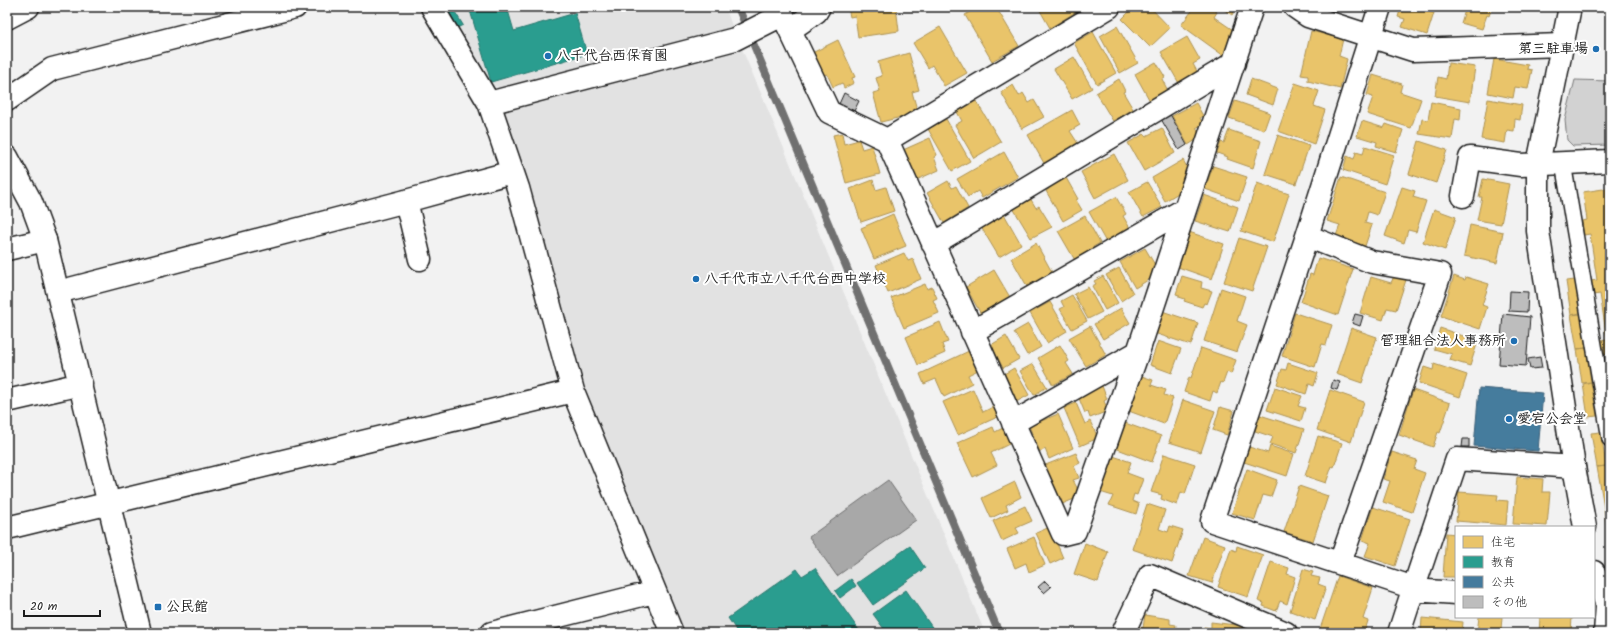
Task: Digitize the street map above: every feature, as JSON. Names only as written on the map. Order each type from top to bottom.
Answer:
[{"type":"street","points":[[7,18],[28,7]]},
{"type":"street","points":[[7,100],[52,69],[295,7]]},
{"type":"street","points":[[432,7],[489,103],[520,196],[573,390],[654,592],[672,633]]},
{"type":"street","points":[[489,103],[735,39],[761,26],[784,17],[816,12],[819,7]]},
{"type":"street","points":[[887,140],[1109,7]]},
{"type":"street","points":[[784,17],[829,112],[887,140],[1063,534],[1075,531],[1138,352],[1252,7]]},
{"type":"street","points":[[1295,7],[1308,16],[1413,50],[1561,46]]},
{"type":"street","points":[[1380,7],[1307,236],[1212,521],[1414,589],[1455,593]]},
{"type":"street","points":[[1570,7],[1538,164],[1538,231],[1574,467],[1586,526]]},
{"type":"street","points":[[933,244],[1234,63]]},
{"type":"street","points":[[7,157],[31,202],[45,240],[140,633]]},
{"type":"street","points":[[1463,196],[1470,158],[1522,165],[1610,161]]},
{"type":"street","points":[[58,292],[512,172]]},
{"type":"street","points":[[406,201],[420,259]]},
{"type":"street","points":[[972,332],[1185,209]]},
{"type":"street","points":[[1307,236],[1372,262],[1440,274],[1340,563]]},
{"type":"street","points":[[7,249],[45,240]]},
{"type":"street","points":[[1013,423],[1138,352]]},
{"type":"street","points":[[7,402],[81,384]]},
{"type":"street","points":[[7,528],[573,390]]},
{"type":"street","points":[[1399,633],[1457,459],[1574,467]]},
{"type":"street","points":[[1123,633],[1150,575],[1263,628],[1286,633]]},
{"type":"street","points":[[1595,575],[1604,604],[1605,633]]},
{"type":"street","points":[[492,633],[654,592]]},
{"type":"lane","points":[[1563,163],[1610,439]]},
{"type":"shaded area","name":"八千代台西保育園","points":[[442,7],[725,7],[733,28],[498,88],[489,84]]},
{"type":"shaded area","name":"八千代市立八千代台西中学校","points":[[742,49],[985,633],[683,633],[664,589],[582,387],[524,170],[506,124],[505,109]]},
{"type":"shaded area","points":[[1575,80],[1610,81],[1610,145],[1573,146],[1567,140],[1565,120]]},
{"type":"shaded area","points":[[888,480],[916,520],[837,576],[809,537]]},
{"type":"building: 住宅","points":[[848,7],[896,7],[899,31],[858,37],[855,16],[850,17]]},
{"type":"building: 住宅","points":[[931,7],[945,7],[932,10]]},
{"type":"building: 住宅","points":[[978,7],[996,7],[1019,46],[992,61],[965,15]]},
{"type":"building: 住宅","points":[[1038,7],[1077,7],[1079,10],[1050,28]]},
{"type":"building: 住宅","points":[[1150,7],[1170,28],[1150,47],[1122,19],[1130,11],[1127,8]]},
{"type":"building: 住宅","points":[[1195,7],[1210,7],[1217,12],[1214,17],[1233,30],[1229,35],[1236,40],[1224,56],[1181,25]]},
{"type":"building: 住宅","points":[[1220,7],[1237,7],[1232,15]]},
{"type":"building: 住宅","points":[[1401,7],[1416,7],[1434,13],[1427,35],[1402,27],[1405,19],[1398,17]]},
{"type":"building: 住宅","points":[[1466,7],[1492,7],[1489,16],[1487,15],[1482,29],[1461,23]]},
{"type":"building: 住宅","points":[[1117,26],[1138,63],[1120,73],[1100,36]]},
{"type":"building: 住宅","points":[[940,27],[967,73],[944,86],[932,65],[928,68],[913,43]]},
{"type":"building: 住宅","points":[[1311,31],[1343,39],[1339,56],[1347,59],[1340,89],[1308,81],[1308,76],[1301,75]]},
{"type":"building: 住宅","points":[[1093,32],[1116,73],[1097,84],[1074,43]]},
{"type":"building: 住宅","points":[[1187,37],[1200,60],[1193,64],[1199,75],[1180,85],[1161,52]]},
{"type":"building: 住宅","points":[[838,40],[855,77],[852,78],[854,83],[844,88],[842,83],[833,87],[827,74],[823,76],[812,53]]},
{"type":"building: 住宅","points":[[909,53],[919,90],[912,92],[918,113],[881,122],[873,93],[880,91],[876,78],[882,76],[878,62]]},
{"type":"building: 住宅","points":[[1074,57],[1092,88],[1072,99],[1054,69]]},
{"type":"building: 住宅","points":[[1494,59],[1528,65],[1527,69],[1532,70],[1528,89],[1515,87],[1513,98],[1488,93]]},
{"type":"building: 住宅","points":[[1156,62],[1165,77],[1162,79],[1168,91],[1150,101],[1135,74]]},
{"type":"building: 住宅","points":[[1448,63],[1475,67],[1470,102],[1435,96],[1438,77],[1446,79]]},
{"type":"building: 住宅","points":[[1373,75],[1402,84],[1400,92],[1421,99],[1411,128],[1367,114],[1373,97],[1367,95]]},
{"type":"building: 住宅","points":[[1119,79],[1125,91],[1123,92],[1133,109],[1113,121],[1096,93]]},
{"type":"building: 住宅","points":[[1251,79],[1278,89],[1273,105],[1246,95]]},
{"type":"building: 住宅","points":[[1295,83],[1319,91],[1314,106],[1325,110],[1314,144],[1278,131]]},
{"type":"building: 住宅","points":[[1013,85],[1019,96],[1023,93],[1029,103],[1034,100],[1044,117],[1022,129],[1001,92]]},
{"type":"building: 住宅","points":[[1488,99],[1522,105],[1520,120],[1515,119],[1514,131],[1507,130],[1505,143],[1481,139]]},
{"type":"building: 住宅","points":[[976,101],[1001,142],[974,158],[955,125],[962,121],[957,112]]},
{"type":"building: 住宅","points":[[1235,101],[1270,113],[1264,130],[1229,118]]},
{"type":"building: 住宅","points":[[1431,102],[1461,108],[1460,120],[1455,119],[1452,139],[1419,134],[1422,119],[1428,120]]},
{"type":"building: 住宅","points":[[1196,103],[1203,116],[1200,118],[1203,124],[1196,128],[1201,137],[1188,145],[1172,116]]},
{"type":"building: 住宅","points":[[1072,110],[1080,125],[1070,131],[1079,145],[1045,165],[1028,135]]},
{"type":"building: 住宅","points":[[946,119],[970,161],[952,171],[928,129]]},
{"type":"building: 住宅","points":[[1362,121],[1384,128],[1386,124],[1403,130],[1396,152],[1376,146],[1377,142],[1357,136]]},
{"type":"building: 住宅","points":[[1162,128],[1175,153],[1144,171],[1128,143],[1144,134],[1146,136]]},
{"type":"building: 住宅","points":[[1229,130],[1261,141],[1253,168],[1227,159],[1228,157],[1217,153],[1221,142],[1224,143]]},
{"type":"building: 住宅","points":[[842,133],[844,144],[859,140],[862,149],[872,146],[880,174],[846,183],[833,135]]},
{"type":"building: 住宅","points":[[1278,135],[1309,146],[1296,184],[1265,174]]},
{"type":"building: 住宅","points":[[930,138],[937,155],[934,157],[939,170],[916,180],[903,150]]},
{"type":"building: 住宅","points":[[1419,141],[1447,150],[1436,183],[1409,174]]},
{"type":"building: 住宅","points":[[1365,146],[1394,155],[1385,184],[1343,170],[1347,156],[1354,159],[1356,152],[1363,154]]},
{"type":"building: 住宅","points":[[1004,152],[1018,177],[982,198],[978,191],[968,197],[957,179]]},
{"type":"building: 住宅","points":[[1114,154],[1128,180],[1095,198],[1081,172]]},
{"type":"building: 住宅","points":[[1183,160],[1188,169],[1180,192],[1165,201],[1152,178]]},
{"type":"building: 住宅","points":[[1213,166],[1247,177],[1239,201],[1205,189]]},
{"type":"building: 住宅","points":[[1065,176],[1078,199],[1076,200],[1082,210],[1063,221],[1046,191],[1049,189],[1047,186]]},
{"type":"building: 住宅","points":[[1341,177],[1385,192],[1377,215],[1368,212],[1365,223],[1372,225],[1365,246],[1336,236],[1340,225],[1327,221]]},
{"type":"building: 住宅","points":[[1483,179],[1509,184],[1501,224],[1477,220],[1482,197],[1479,197]]},
{"type":"building: 住宅","points":[[873,180],[876,190],[886,187],[894,211],[861,222],[850,189]]},
{"type":"building: 住宅","points":[[948,181],[952,188],[956,186],[968,208],[944,223],[927,193]]},
{"type":"building: 住宅","points":[[1147,182],[1162,207],[1143,217],[1129,192]]},
{"type":"building: 住宅","points":[[1257,183],[1289,194],[1273,242],[1241,231]]},
{"type":"building: 住宅","points":[[1402,187],[1415,191],[1413,197],[1426,201],[1416,232],[1408,230],[1404,243],[1385,236]]},
{"type":"building: 住宅","points":[[1610,188],[1610,359],[1609,354],[1603,355],[1601,340],[1607,339],[1600,294],[1593,295],[1591,281],[1597,280],[1590,234],[1584,235],[1582,221],[1587,220],[1583,192]]},
{"type":"building: 住宅","points":[[1204,195],[1238,207],[1230,232],[1195,221]]},
{"type":"building: 住宅","points":[[1116,197],[1126,214],[1123,216],[1131,230],[1107,244],[1089,212]]},
{"type":"building: 住宅","points":[[1030,198],[1036,208],[1039,206],[1052,227],[1031,238],[1013,208]]},
{"type":"building: 住宅","points":[[1434,209],[1456,217],[1445,250],[1423,242]]},
{"type":"building: 住宅","points":[[893,214],[906,246],[874,259],[861,228]]},
{"type":"building: 住宅","points":[[1004,214],[1021,244],[999,257],[981,227]]},
{"type":"building: 住宅","points":[[1085,216],[1100,243],[1093,247],[1096,251],[1076,262],[1058,231]]},
{"type":"building: 住宅","points":[[1470,225],[1503,232],[1497,263],[1464,256]]},
{"type":"building: 住宅","points":[[1189,232],[1224,244],[1212,279],[1178,267]]},
{"type":"building: 住宅","points":[[1239,238],[1267,247],[1252,291],[1224,282]]},
{"type":"building: 住宅","points":[[1036,243],[1053,274],[1028,288],[1011,258]]},
{"type":"building: 住宅","points":[[1145,248],[1155,265],[1153,277],[1135,288],[1120,262]]},
{"type":"building: 住宅","points":[[904,253],[908,261],[913,259],[921,279],[888,293],[876,265]]},
{"type":"building: 住宅","points":[[1318,258],[1353,269],[1338,315],[1301,302],[1310,274],[1313,275]]},
{"type":"building: 住宅","points":[[1119,268],[1133,293],[1121,301],[1106,275]]},
{"type":"building: 住宅","points":[[994,270],[1011,299],[982,316],[966,287]]},
{"type":"building: 住宅","points":[[1103,276],[1118,303],[1105,310],[1092,286],[1096,284],[1094,281]]},
{"type":"building: 住宅","points":[[1182,276],[1202,282],[1201,288],[1212,291],[1207,304],[1204,303],[1202,307],[1184,301],[1185,299],[1176,294]]},
{"type":"building: 住宅","points":[[1394,276],[1406,280],[1396,310],[1387,308],[1383,320],[1360,313],[1371,277],[1391,283]]},
{"type":"building: 住宅","points":[[1454,276],[1465,280],[1466,277],[1489,284],[1482,305],[1487,307],[1480,329],[1441,316]]},
{"type":"building: 住宅","points":[[1575,280],[1580,313],[1571,315],[1566,281]]},
{"type":"building: 住宅","points":[[925,284],[927,289],[932,287],[937,298],[933,300],[939,313],[904,328],[891,298]]},
{"type":"building: 住宅","points":[[1088,287],[1102,312],[1088,319],[1074,294]]},
{"type":"building: 住宅","points":[[1221,288],[1245,296],[1237,321],[1247,325],[1237,352],[1204,341]]},
{"type":"building: 住宅","points":[[1072,295],[1087,321],[1072,329],[1060,309],[1064,307],[1061,301]]},
{"type":"building: 住宅","points":[[1050,302],[1067,331],[1047,343],[1030,313]]},
{"type":"building: 住宅","points":[[1121,308],[1130,323],[1103,339],[1094,324]]},
{"type":"building: 住宅","points":[[1162,311],[1198,323],[1191,345],[1154,333]]},
{"type":"building: 住宅","points":[[1295,313],[1332,325],[1326,345],[1322,344],[1315,367],[1282,356]]},
{"type":"building: 住宅","points":[[1581,314],[1586,348],[1577,349],[1571,315]]},
{"type":"building: 住宅","points":[[940,322],[948,342],[942,344],[945,353],[918,365],[906,337]]},
{"type":"building: 住宅","points":[[1028,324],[1041,347],[1027,355],[1014,332]]},
{"type":"building: 住宅","points":[[1090,326],[1106,355],[1086,366],[1069,338]]},
{"type":"building: 住宅","points":[[1351,328],[1377,337],[1362,383],[1336,374]]},
{"type":"building: 住宅","points":[[1440,328],[1478,341],[1470,366],[1450,360],[1452,354],[1434,349]]},
{"type":"building: 住宅","points":[[1006,336],[1019,359],[1003,368],[991,345]]},
{"type":"building: 住宅","points":[[1158,341],[1181,349],[1172,373],[1150,365]]},
{"type":"building: 住宅","points":[[1060,345],[1069,361],[1066,363],[1073,374],[1053,385],[1038,358]]},
{"type":"building: 住宅","points":[[1201,348],[1236,360],[1231,374],[1227,372],[1217,393],[1213,391],[1210,401],[1184,392],[1189,377],[1191,378]]},
{"type":"building: 住宅","points":[[1586,348],[1591,382],[1582,383],[1577,349]]},
{"type":"building: 住宅","points":[[971,350],[980,369],[968,375],[972,383],[944,397],[936,379],[924,384],[920,374]]},
{"type":"building: 住宅","points":[[1288,363],[1318,373],[1314,386],[1309,384],[1306,394],[1277,384],[1282,369],[1286,370]]},
{"type":"building: 住宅","points":[[1033,364],[1047,387],[1034,395],[1020,371]]},
{"type":"building: 住宅","points":[[1434,364],[1467,375],[1460,397],[1419,383],[1424,367],[1433,370]]},
{"type":"building: 住宅","points":[[1014,368],[1029,395],[1016,402],[1010,391],[1012,389],[1004,374]]},
{"type":"building: 住宅","points":[[1139,375],[1153,380],[1151,385],[1166,390],[1164,395],[1173,398],[1164,424],[1126,410]]},
{"type":"building: 住宅","points":[[1591,382],[1597,416],[1588,417],[1583,384]]},
{"type":"building: 住宅","points":[[1102,386],[1107,399],[1104,401],[1108,411],[1090,418],[1088,412],[1085,413],[1078,396]]},
{"type":"building: 住宅","points":[[1275,387],[1302,396],[1298,406],[1305,408],[1301,421],[1267,410]]},
{"type":"building: 住宅","points":[[973,389],[983,412],[997,405],[1002,415],[958,435],[943,402]]},
{"type":"building: 住宅","points":[[1330,390],[1364,402],[1351,442],[1317,430]]},
{"type":"building: 住宅","points":[[1413,390],[1450,403],[1440,433],[1438,432],[1433,447],[1399,435]]},
{"type":"building: 住宅","points":[[1183,400],[1215,411],[1201,452],[1169,442]]},
{"type":"building: 住宅","points":[[1076,403],[1085,424],[1090,421],[1098,438],[1080,446],[1064,408]]},
{"type":"building: 住宅","points":[[1220,407],[1234,411],[1227,435],[1213,430]]},
{"type":"building: 住宅","points":[[1058,414],[1073,448],[1049,459],[1045,449],[1040,452],[1029,426]]},
{"type":"building: 住宅","points":[[1260,415],[1304,429],[1296,453],[1270,444],[1273,437],[1255,431]]},
{"type":"building: 住宅","points":[[1125,423],[1161,436],[1152,462],[1115,448]]},
{"type":"building: 住宅","points":[[993,427],[995,432],[1003,428],[1011,443],[991,453],[997,465],[973,477],[957,443]]},
{"type":"building: 住宅","points":[[1601,432],[1606,466],[1597,467],[1591,433]]},
{"type":"building: 住宅","points":[[1318,436],[1342,443],[1334,467],[1332,466],[1326,483],[1305,476]]},
{"type":"building: 住宅","points":[[1270,446],[1294,454],[1287,476],[1244,462],[1249,447],[1268,453]]},
{"type":"building: 住宅","points":[[1392,452],[1417,460],[1414,469],[1425,473],[1412,512],[1383,502],[1390,481],[1383,479]]},
{"type":"building: 住宅","points":[[1076,453],[1080,463],[1074,466],[1079,478],[1073,480],[1081,496],[1060,505],[1043,466]]},
{"type":"building: 住宅","points":[[1164,454],[1195,464],[1185,494],[1181,492],[1177,505],[1161,499],[1162,495],[1151,492]]},
{"type":"building: 住宅","points":[[1113,456],[1131,462],[1127,473],[1143,479],[1137,495],[1134,494],[1132,501],[1139,504],[1136,514],[1109,505],[1113,496],[1100,492]]},
{"type":"building: 住宅","points":[[1606,466],[1610,500],[1603,501],[1597,467]]},
{"type":"building: 住宅","points":[[1247,469],[1277,480],[1271,497],[1263,495],[1255,520],[1232,513]]},
{"type":"building: 住宅","points":[[1517,477],[1543,479],[1542,492],[1550,492],[1547,526],[1513,524]]},
{"type":"building: 住宅","points":[[1015,482],[1021,497],[1006,505],[1008,510],[991,518],[982,498]]},
{"type":"building: 住宅","points":[[1299,486],[1328,496],[1313,541],[1284,532]]},
{"type":"building: 住宅","points":[[1459,492],[1498,495],[1497,500],[1508,501],[1506,525],[1456,521]]},
{"type":"building: 住宅","points":[[1610,501],[1610,535],[1608,535],[1603,502]]},
{"type":"building: 住宅","points":[[1147,504],[1165,510],[1159,529],[1168,532],[1170,526],[1183,530],[1172,563],[1132,549]]},
{"type":"building: 住宅","points":[[1025,506],[1032,521],[1016,528],[1019,533],[1002,541],[993,521]]},
{"type":"building: 住宅","points":[[1373,507],[1410,519],[1395,566],[1365,556],[1370,543],[1362,540]]},
{"type":"building: 住宅","points":[[1050,527],[1063,558],[1050,564],[1036,533]]},
{"type":"building: 住宅","points":[[1446,533],[1455,534],[1455,577],[1443,577]]},
{"type":"building: 住宅","points":[[1034,537],[1045,565],[1029,572],[1026,563],[1015,568],[1007,549]]},
{"type":"building: 住宅","points":[[1203,537],[1225,545],[1212,583],[1189,576]]},
{"type":"building: 住宅","points":[[1085,543],[1108,552],[1098,582],[1074,574]]},
{"type":"building: 住宅","points":[[1237,546],[1263,555],[1248,597],[1218,587],[1231,549],[1236,551]]},
{"type":"building: 住宅","points":[[1271,562],[1289,568],[1287,574],[1295,577],[1287,604],[1280,601],[1276,611],[1263,606],[1264,603],[1258,601]]},
{"type":"building: 住宅","points":[[1303,569],[1313,572],[1311,576],[1320,578],[1318,584],[1326,587],[1315,620],[1290,611]]},
{"type":"building: 住宅","points":[[1338,576],[1373,588],[1363,619],[1368,621],[1364,633],[1319,632]]},
{"type":"building: 住宅","points":[[1145,615],[1170,619],[1170,624],[1176,625],[1175,633],[1138,633],[1139,627],[1143,628]]},
{"type":"building: 住宅","points":[[1422,618],[1463,622],[1462,633],[1421,633]]},
{"type":"building: 住宅","points":[[1479,618],[1502,618],[1501,629],[1505,633],[1477,633]]},
{"type":"building: 住宅","points":[[1540,618],[1572,618],[1571,633],[1539,633]]},
{"type":"building: 住宅","points":[[1211,622],[1244,626],[1243,633],[1203,633],[1204,627],[1211,628]]},
{"type":"building: 教育","points":[[452,7],[463,25],[457,28],[446,10]]},
{"type":"building: 教育","points":[[469,7],[507,7],[514,31],[575,13],[587,54],[491,82]]},
{"type":"building: 教育","points":[[910,546],[925,568],[873,605],[857,583]]},
{"type":"building: 教育","points":[[815,568],[861,633],[731,633],[736,630],[728,618],[797,569],[802,576]]},
{"type":"building: 教育","points":[[851,579],[856,586],[840,598],[835,591]]},
{"type":"building: 教育","points":[[906,590],[936,633],[887,633],[873,614]]},
{"type":"building: 公共","name":"愛宕公会堂","points":[[1479,388],[1543,393],[1538,451],[1474,446]]},
{"type":"building: その他","points":[[844,93],[859,101],[854,111],[839,104]]},
{"type":"building: その他","points":[[1170,114],[1187,145],[1179,150],[1161,119]]},
{"type":"building: その他","points":[[1510,291],[1528,292],[1527,312],[1509,311]]},
{"type":"building: その他","points":[[1355,314],[1363,316],[1360,326],[1352,323]]},
{"type":"building: その他","name":"管理組合法人事務所","points":[[1503,314],[1530,317],[1526,366],[1499,364]]},
{"type":"building: その他","points":[[1540,357],[1542,368],[1530,369],[1528,359]]},
{"type":"building: その他","points":[[1333,380],[1340,382],[1337,390],[1331,388]]},
{"type":"building: その他","points":[[1463,439],[1469,439],[1469,447],[1462,447]]},
{"type":"building: その他","points":[[1045,581],[1051,587],[1044,593],[1038,587]]},
{"type":"waterway","points":[[738,7],[999,633]]},
{"type":"place","name":"第三駐車場","points":[[1596,49]]},
{"type":"place","name":"八千代台西保育園","points":[[548,56]]},
{"type":"place","name":"八千代市立八千代台西中学校","points":[[696,279]]},
{"type":"place","name":"管理組合法人事務所","points":[[1514,341]]},
{"type":"place","name":"愛宕公会堂","points":[[1509,419]]},
{"type":"place","name":"公民館","points":[[158,607]]}]
